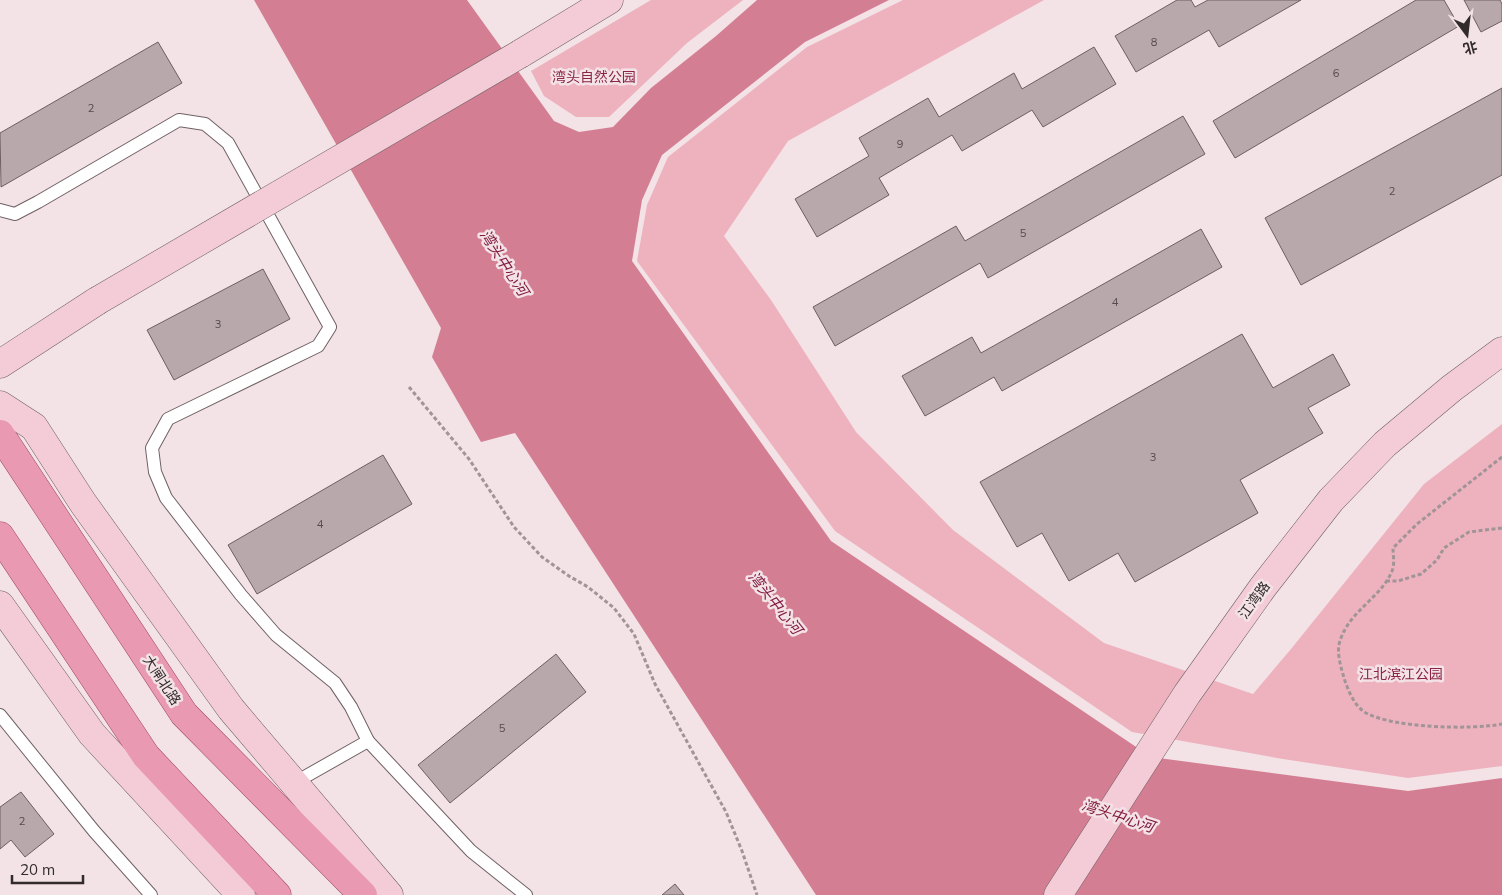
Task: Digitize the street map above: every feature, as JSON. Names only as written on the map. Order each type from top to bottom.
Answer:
[{"type":"main road","name":"大闸北路","points":[[0,434],[184,714],[363,895]]},
{"type":"main road","points":[[0,536],[146,756],[277,895]]},
{"type":"street","points":[[0,364],[97,301],[609,0]]},
{"type":"street","name":"江湾路","points":[[1058,895],[1187,694],[1263,587],[1331,500],[1385,444],[1452,388],[1502,351]]},
{"type":"street","points":[[0,405],[34,427],[83,503],[231,709],[389,895]]},
{"type":"street","points":[[0,605],[92,734],[241,895]]},
{"type":"lane","points":[[0,210],[14,214],[30,206],[179,120],[205,124],[228,143],[330,327],[318,346],[168,420],[152,448],[155,472],[166,498],[241,595],[276,635],[335,684],[352,707],[368,741],[471,851],[526,895]]},
{"type":"lane","points":[[0,715],[94,831],[151,895]]},
{"type":"lane","points":[[294,783],[368,741]]},
{"type":"path","points":[[409,387],[469,459],[514,527],[542,557],[588,587],[614,608],[634,634],[655,684],[726,812],[757,895]]},
{"type":"path","points":[[1502,457],[1416,524],[1393,548],[1393,569],[1382,587],[1352,618],[1340,641],[1340,664],[1349,695],[1365,713],[1396,722],[1482,728],[1502,724]]},
{"type":"path","points":[[1386,581],[1398,581],[1421,574],[1436,560],[1444,548],[1469,532],[1502,528]]},
{"type":"green space","name":"湾头自然公园","points":[[651,0],[743,0],[687,43],[609,117],[576,117],[544,96],[531,71]]},
{"type":"green space","name":"江北滨江公园","points":[[903,0],[1044,0],[788,141],[724,236],[771,300],[856,432],[953,530],[1104,643],[1253,694],[1424,484],[1502,424],[1502,766],[1408,778],[1283,759],[1132,732],[835,531],[637,261],[647,205],[668,157],[807,47]]},
{"type":"water","name":"湾头中心河","points":[[254,0],[467,0],[554,121],[579,132],[613,127],[651,88],[716,36],[757,0],[889,0],[805,42],[662,155],[642,200],[632,261],[831,541],[1151,757],[1408,791],[1502,778],[1502,895],[816,895],[515,433],[481,442],[432,357],[441,328]]},
{"type":"building","points":[[1177,0],[1191,0],[1195,7],[1208,0],[1301,0],[1219,47],[1209,30],[1136,72],[1115,36]]},
{"type":"building","points":[[1416,0],[1444,0],[1459,26],[1235,158],[1213,121]]},
{"type":"building","points":[[1464,0],[1500,0],[1502,4],[1502,21],[1481,32]]},
{"type":"building","points":[[158,42],[182,83],[1,187],[0,133]]},
{"type":"building","points":[[1094,47],[1116,84],[1043,127],[1032,110],[962,151],[952,135],[879,178],[889,195],[817,237],[795,199],[869,156],[859,138],[928,98],[939,117],[1014,73],[1022,89]]},
{"type":"building","points":[[1502,88],[1502,175],[1301,285],[1265,218]]},
{"type":"building","points":[[1183,116],[1205,154],[988,278],[980,263],[835,346],[813,307],[956,226],[965,241]]},
{"type":"building","points":[[1201,229],[1222,267],[1002,391],[994,377],[925,416],[902,376],[972,337],[981,353]]},
{"type":"building","points":[[263,269],[290,319],[174,380],[147,330]]},
{"type":"building","points":[[1242,334],[1273,388],[1333,354],[1350,385],[1308,408],[1323,433],[1240,480],[1258,513],[1135,582],[1118,553],[1069,581],[1042,533],[1017,547],[980,482]]},
{"type":"building","points":[[383,455],[412,504],[257,594],[228,545]]},
{"type":"building","points":[[556,654],[586,692],[450,803],[418,765]]},
{"type":"building","points":[[21,792],[54,834],[25,857],[11,840],[0,849],[0,807]]},
{"type":"building","points":[[675,884],[684,895],[662,895]]}]
